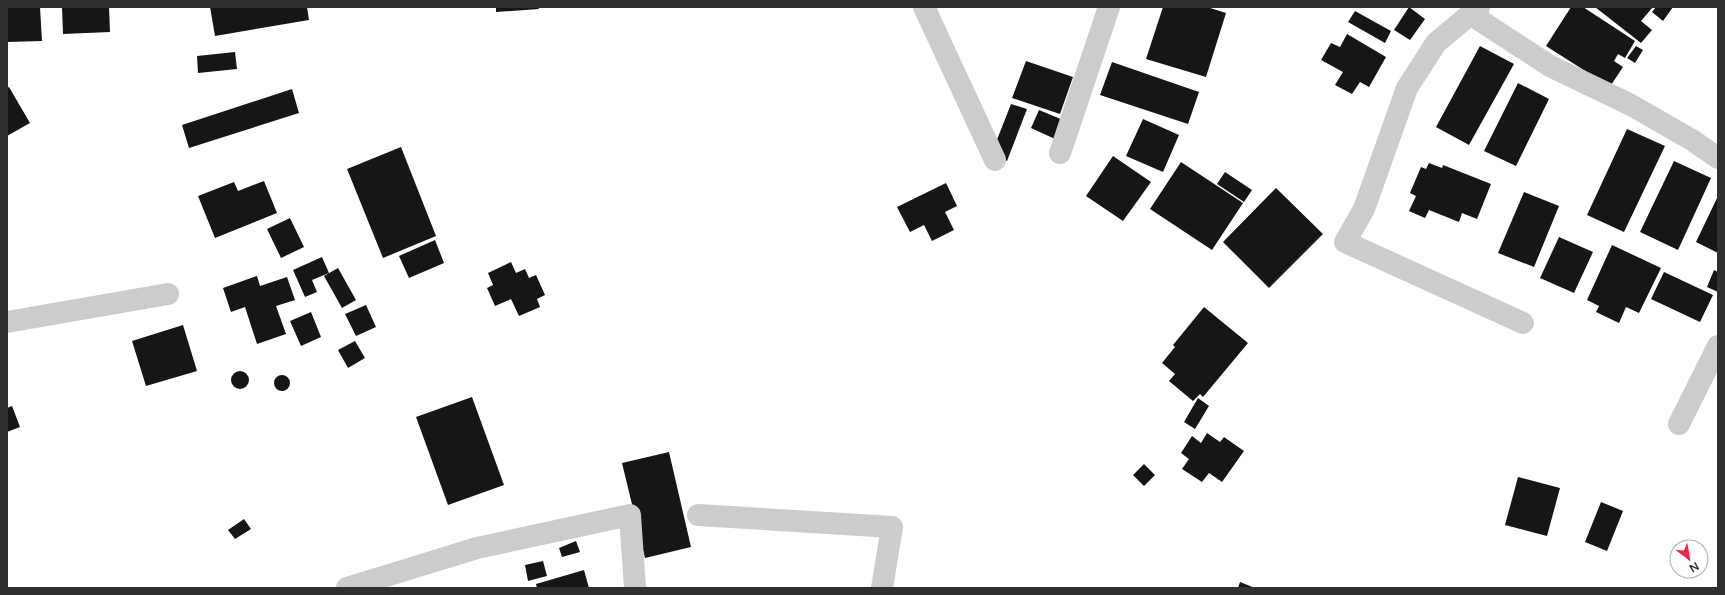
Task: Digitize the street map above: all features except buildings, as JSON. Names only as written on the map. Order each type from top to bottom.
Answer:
[{"type":"street","points":[[924,7],[996,160]]},
{"type":"street","points":[[1060,153],[1109,7]]},
{"type":"street","points":[[1523,323],[1344,242],[1364,209],[1407,88],[1436,43],[1475,10],[1550,66],[1631,105],[1692,140],[1718,158]]},
{"type":"street","points":[[7,322],[168,294]]},
{"type":"street","points":[[1679,424],[1718,346]]},
{"type":"street","points":[[347,588],[477,548],[630,515],[635,588]]},
{"type":"street","points":[[698,515],[892,527],[882,588]]}]
